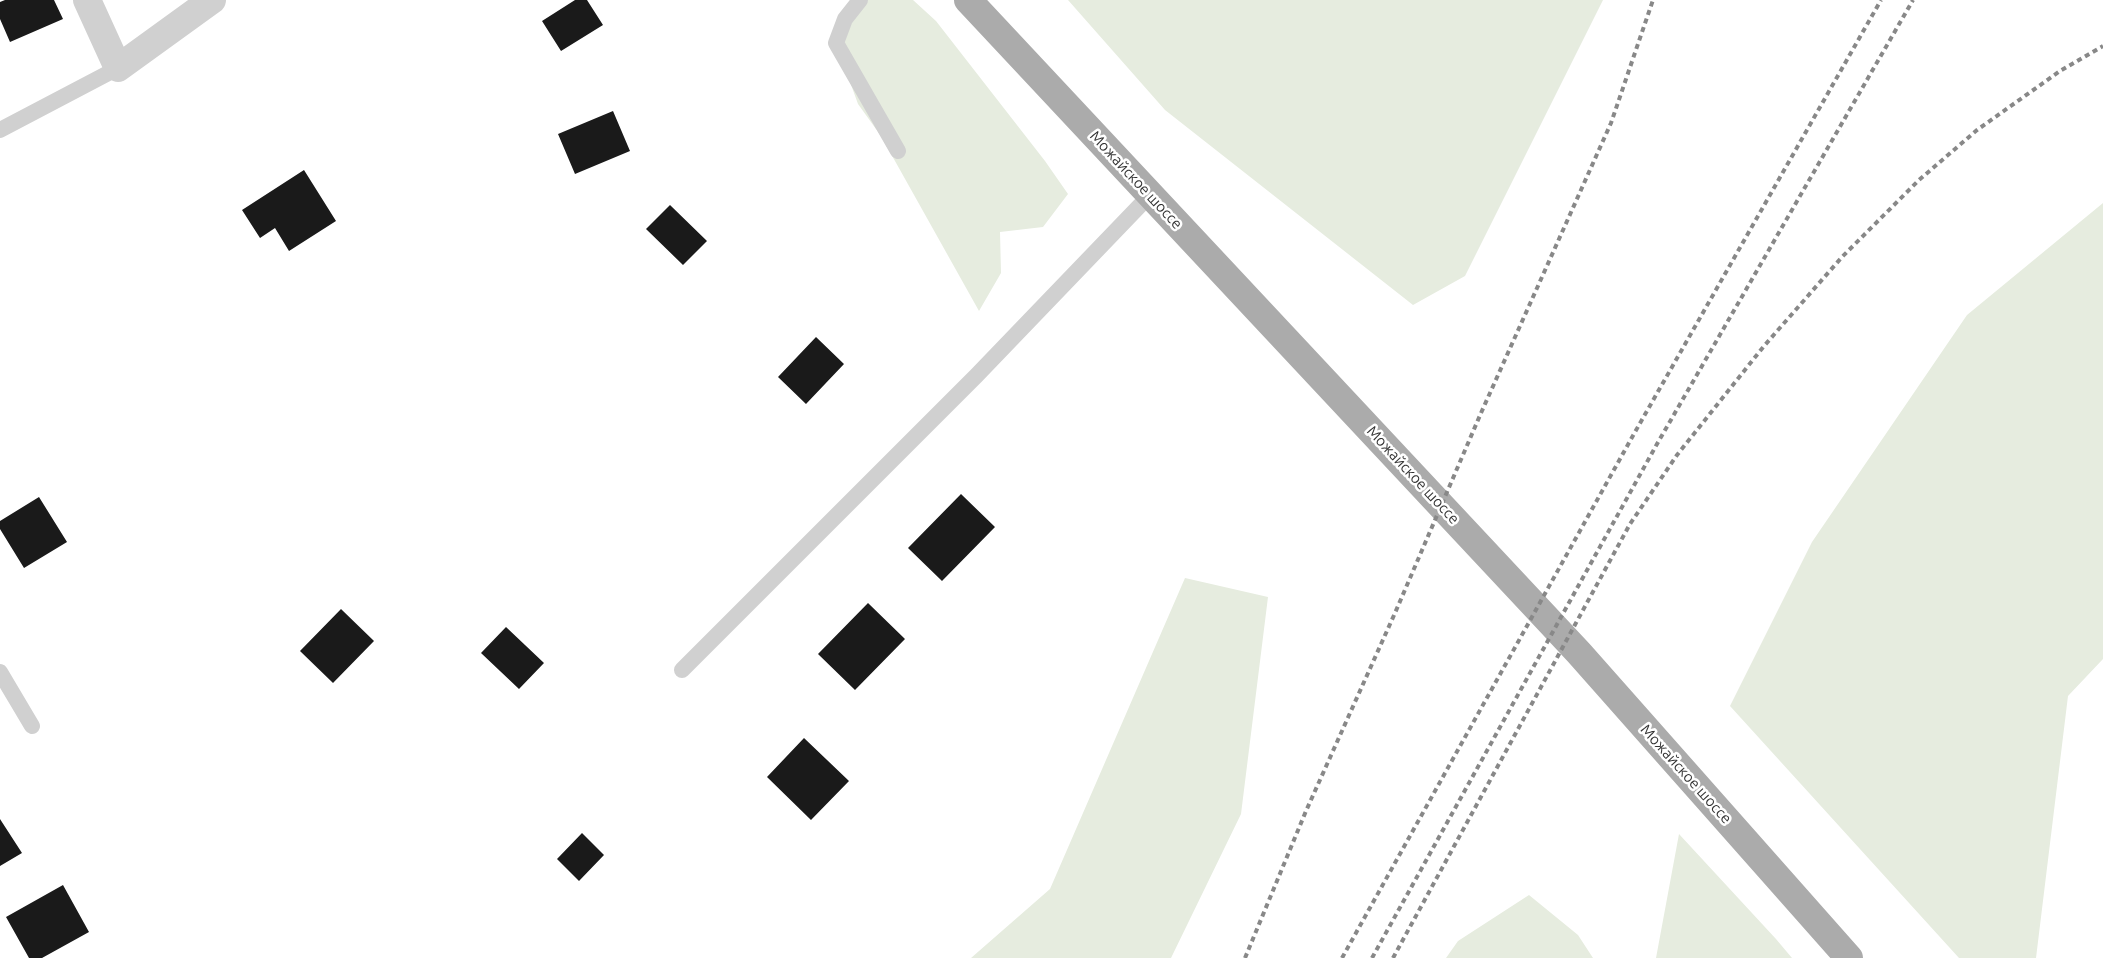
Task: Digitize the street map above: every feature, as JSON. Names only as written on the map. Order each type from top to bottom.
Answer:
[{"type":"main road","name":"Можайское шоссе","points":[[968,0],[1578,653],[1849,958]]},
{"type":"street","points":[[87,0],[118,68],[212,0]]},
{"type":"lane","points":[[860,0],[845,19],[836,42],[898,151]]},
{"type":"lane","points":[[0,130],[118,68]]},
{"type":"lane","points":[[682,670],[976,376],[1150,195]]},
{"type":"lane","points":[[0,672],[32,726]]},
{"type":"shaded area","points":[[856,0],[913,0],[936,21],[1045,161],[1068,194],[1043,227],[1000,232],[1001,273],[979,311],[881,136],[858,104],[845,68],[844,28]]},
{"type":"shaded area","points":[[1068,0],[1603,0],[1465,276],[1413,305],[1165,110]]},
{"type":"shaded area","points":[[2103,203],[2103,659],[2068,696],[2036,958],[1959,958],[1730,706],[1812,542],[1967,315]]},
{"type":"shaded area","points":[[1185,578],[1268,597],[1241,814],[1171,958],[971,958],[1050,889]]},
{"type":"shaded area","points":[[1679,834],[1776,939],[1792,958],[1656,958]]},
{"type":"shaded area","points":[[1529,895],[1578,935],[1593,958],[1446,958],[1458,941]]},
{"type":"building","points":[[5,0],[54,0],[63,19],[10,42],[0,19],[0,2]]},
{"type":"building","points":[[575,0],[587,0],[603,25],[561,51],[542,21]]},
{"type":"building","points":[[613,111],[630,151],[575,174],[558,134]]},
{"type":"building","points":[[304,170],[336,221],[289,251],[275,228],[260,238],[242,210]]},
{"type":"building","points":[[670,205],[707,241],[683,265],[646,229]]},
{"type":"building","points":[[816,337],[844,364],[806,404],[778,377]]},
{"type":"building","points":[[961,494],[995,527],[942,581],[908,548]]},
{"type":"building","points":[[39,497],[67,542],[24,568],[0,529],[0,521]]},
{"type":"building","points":[[868,603],[905,639],[855,690],[818,654]]},
{"type":"building","points":[[341,609],[374,641],[333,683],[300,651]]},
{"type":"building","points":[[506,627],[544,663],[519,689],[481,653]]},
{"type":"building","points":[[804,738],[849,781],[811,820],[767,777]]},
{"type":"building","points":[[0,819],[22,853],[0,866]]},
{"type":"building","points":[[582,833],[604,855],[579,881],[557,859]]},
{"type":"building","points":[[63,885],[89,932],[42,958],[29,958],[6,917]]},
{"type":"railway","points":[[1245,958],[1306,811],[1611,123],[1653,0]]},
{"type":"railway","points":[[1342,958],[1635,432],[1881,0]]},
{"type":"railway","points":[[1372,958],[1657,444],[1913,0]]},
{"type":"railway","points":[[1393,958],[1630,524],[1677,455],[1764,346],[1842,257],[1919,180],[1977,130],[2060,71],[2103,46]]}]
